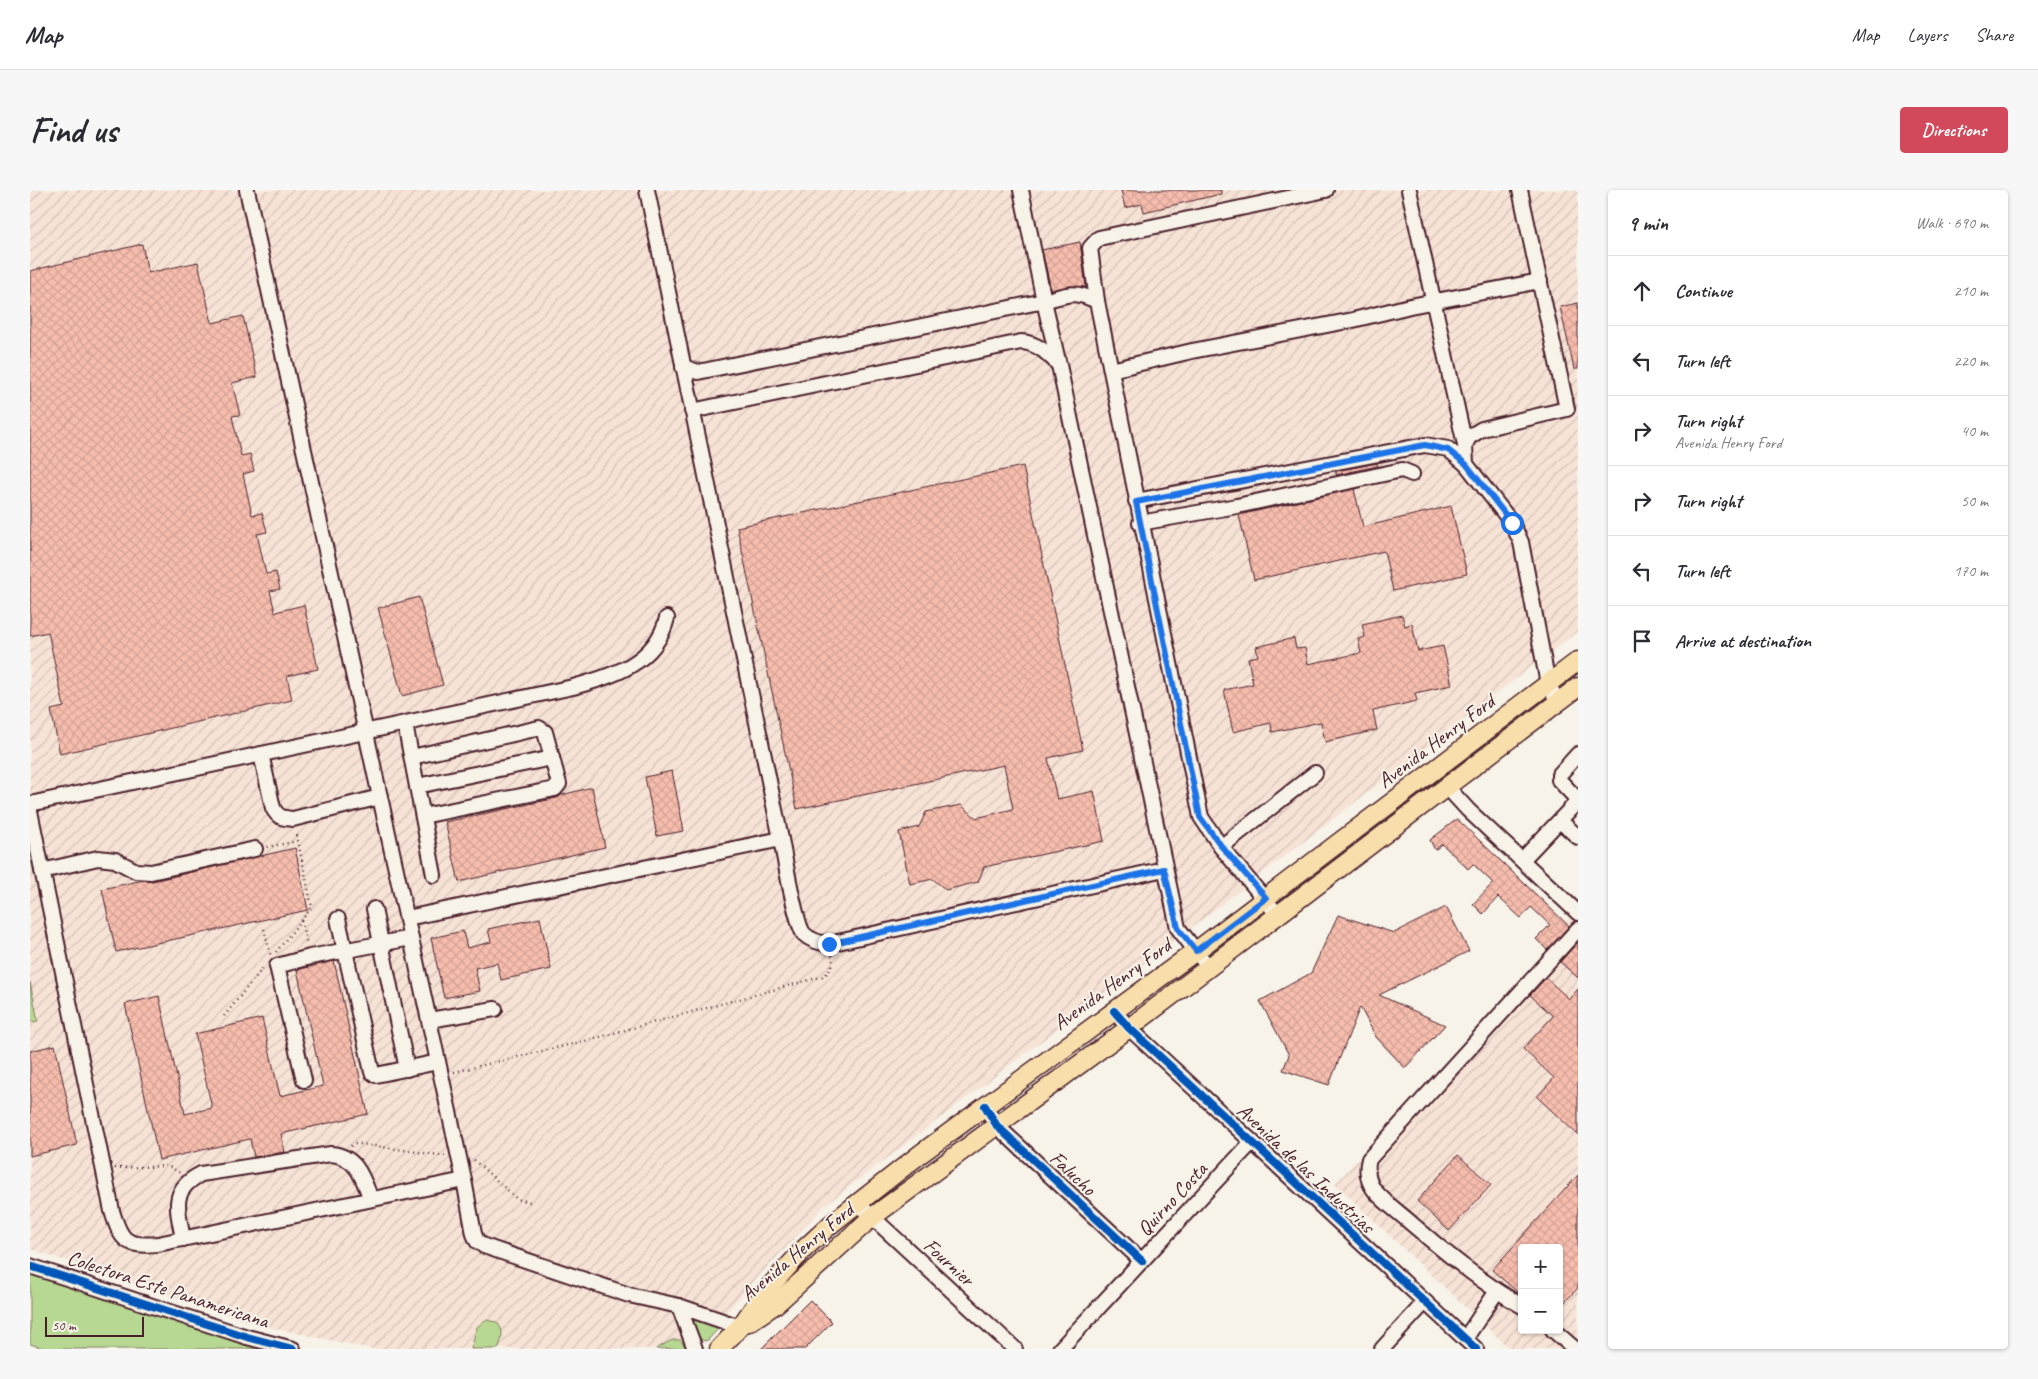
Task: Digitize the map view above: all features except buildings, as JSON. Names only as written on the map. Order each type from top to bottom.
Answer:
[{"type":"main road","name":"Avenida Henry Ford","points":[[719,1349],[740,1327],[764,1293],[804,1249],[830,1225],[985,1106],[1196,951],[1578,661]]},
{"type":"main road","name":"Avenida Henry Ford","points":[[740,1327],[776,1304],[871,1218],[1130,1028],[1578,687]]},
{"type":"street","points":[[247,190],[477,1241],[484,1246],[629,1295],[680,1306],[740,1327]]},
{"type":"street","points":[[647,190],[801,929],[812,940],[829,944],[1164,869]]},
{"type":"street","points":[[1021,190],[1178,928],[1209,968]]},
{"type":"street","points":[[1278,915],[1206,827],[1198,808],[1097,301],[1090,248],[1099,238],[1326,190]]},
{"type":"street","points":[[1409,190],[1465,445],[1466,464]]},
{"type":"street","points":[[1465,445],[1469,437],[1482,429],[1567,409],[1520,190]]},
{"type":"street","points":[[1111,370],[1192,351],[1540,281]]},
{"type":"street","points":[[683,367],[698,372],[1044,301],[1067,294],[1081,293],[1097,301]]},
{"type":"street","points":[[692,411],[1021,342],[1040,348],[1059,365]]},
{"type":"street","points":[[1136,502],[1425,445],[1448,450],[1466,464],[1512,523],[1521,542],[1548,684],[1558,702]]},
{"type":"street","points":[[1140,523],[1237,506],[1402,470],[1412,474]]},
{"type":"street","points":[[30,804],[405,724],[573,687],[613,676],[645,657],[664,630],[667,618]]},
{"type":"street","points":[[405,724],[434,875]]},
{"type":"street","points":[[412,757],[539,728],[545,732],[558,784],[555,789],[422,816]]},
{"type":"street","points":[[261,754],[273,808],[276,814],[282,818],[293,819],[380,797]]},
{"type":"street","points":[[1522,860],[1578,800],[1559,780],[1559,775],[1578,754]]},
{"type":"street","points":[[417,786],[552,758]]},
{"type":"street","points":[[1222,847],[1315,773]]},
{"type":"street","points":[[1447,787],[1468,810],[1578,912]]},
{"type":"street","points":[[30,811],[103,1168],[117,1228],[131,1244],[139,1246],[158,1244],[464,1180]]},
{"type":"street","points":[[1560,821],[1578,837]]},
{"type":"street","points":[[407,918],[781,839]]},
{"type":"street","points":[[42,871],[98,858],[115,860],[136,870],[151,872],[255,849]]},
{"type":"street","points":[[374,909],[407,1068]]},
{"type":"street","points":[[338,919],[372,1072],[376,1075],[407,1068],[440,1069]]},
{"type":"street","points":[[1518,1304],[1497,1291],[1446,1252],[1374,1190],[1368,1178],[1367,1168],[1369,1159],[1578,929]]},
{"type":"street","points":[[304,1080],[277,966],[310,957],[411,938]]},
{"type":"street","points":[[429,1020],[495,1008]]},
{"type":"street","name":"Avenida de las Industrias","points":[[1114,1011],[1252,1142],[1476,1349]]},
{"type":"street","name":"Falucho","points":[[985,1106],[997,1126],[1142,1261]]},
{"type":"street","name":"Quirno Costa","points":[[1060,1349],[1252,1142]]},
{"type":"street","points":[[184,1239],[177,1204],[178,1195],[189,1180],[200,1174],[340,1154],[352,1162],[361,1174],[372,1200]]},
{"type":"street","name":"Fournier","points":[[857,1204],[1015,1349]]},
{"type":"street","name":"Colectora Este Panamericana","points":[[30,1266],[247,1337],[294,1349]]},
{"type":"street","points":[[1465,1339],[1497,1291]]},
{"type":"street","points":[[1382,1349],[1425,1302]]},
{"type":"street","points":[[680,1306],[695,1349]]},
{"type":"street","points":[[1557,1334],[1575,1349]]},
{"type":"path","points":[[293,819],[312,907],[301,921],[310,957]]},
{"type":"path","points":[[255,849],[298,841]]},
{"type":"path","points":[[264,929],[271,958],[277,966]]},
{"type":"path","points":[[440,1069],[585,1041],[824,976],[829,972],[834,962],[829,944]]},
{"type":"path","points":[[340,1154],[354,1143],[459,1157],[475,1161],[517,1199],[530,1202]]},
{"type":"path","points":[[103,1168],[168,1166],[189,1180]]},
{"type":"shaded area","points":[[30,190],[1578,190],[1578,631],[824,1206],[692,1349],[371,1349],[259,1325],[30,1249]]},
{"type":"shaded area","points":[[1578,905],[1578,1349],[1510,1349],[1335,1184],[1533,970]]},
{"type":"green space","points":[[30,982],[38,1021],[30,1022]]},
{"type":"green space","points":[[30,1273],[239,1342],[266,1349],[46,1349],[30,1344]]},
{"type":"green space","points":[[695,1317],[716,1325],[717,1330],[708,1340],[704,1341],[698,1337],[693,1321]]},
{"type":"green space","points":[[485,1320],[497,1322],[501,1329],[502,1338],[498,1349],[471,1349],[477,1327]]},
{"type":"green space","points":[[672,1340],[680,1340],[687,1348],[656,1349]]},
{"type":"cycle path","points":[[1114,1011],[1129,1028],[1476,1349]]},
{"type":"cycle path","points":[[985,1106],[997,1126],[1142,1261]]},
{"type":"cycle path","points":[[30,1266],[247,1337],[293,1349]]},
{"type":"route","points":[[829,944],[1164,869],[1178,928],[1196,951],[1266,898],[1222,847],[1200,817],[1136,502],[1425,445],[1437,446],[1448,450],[1466,464],[1512,523]]}]
